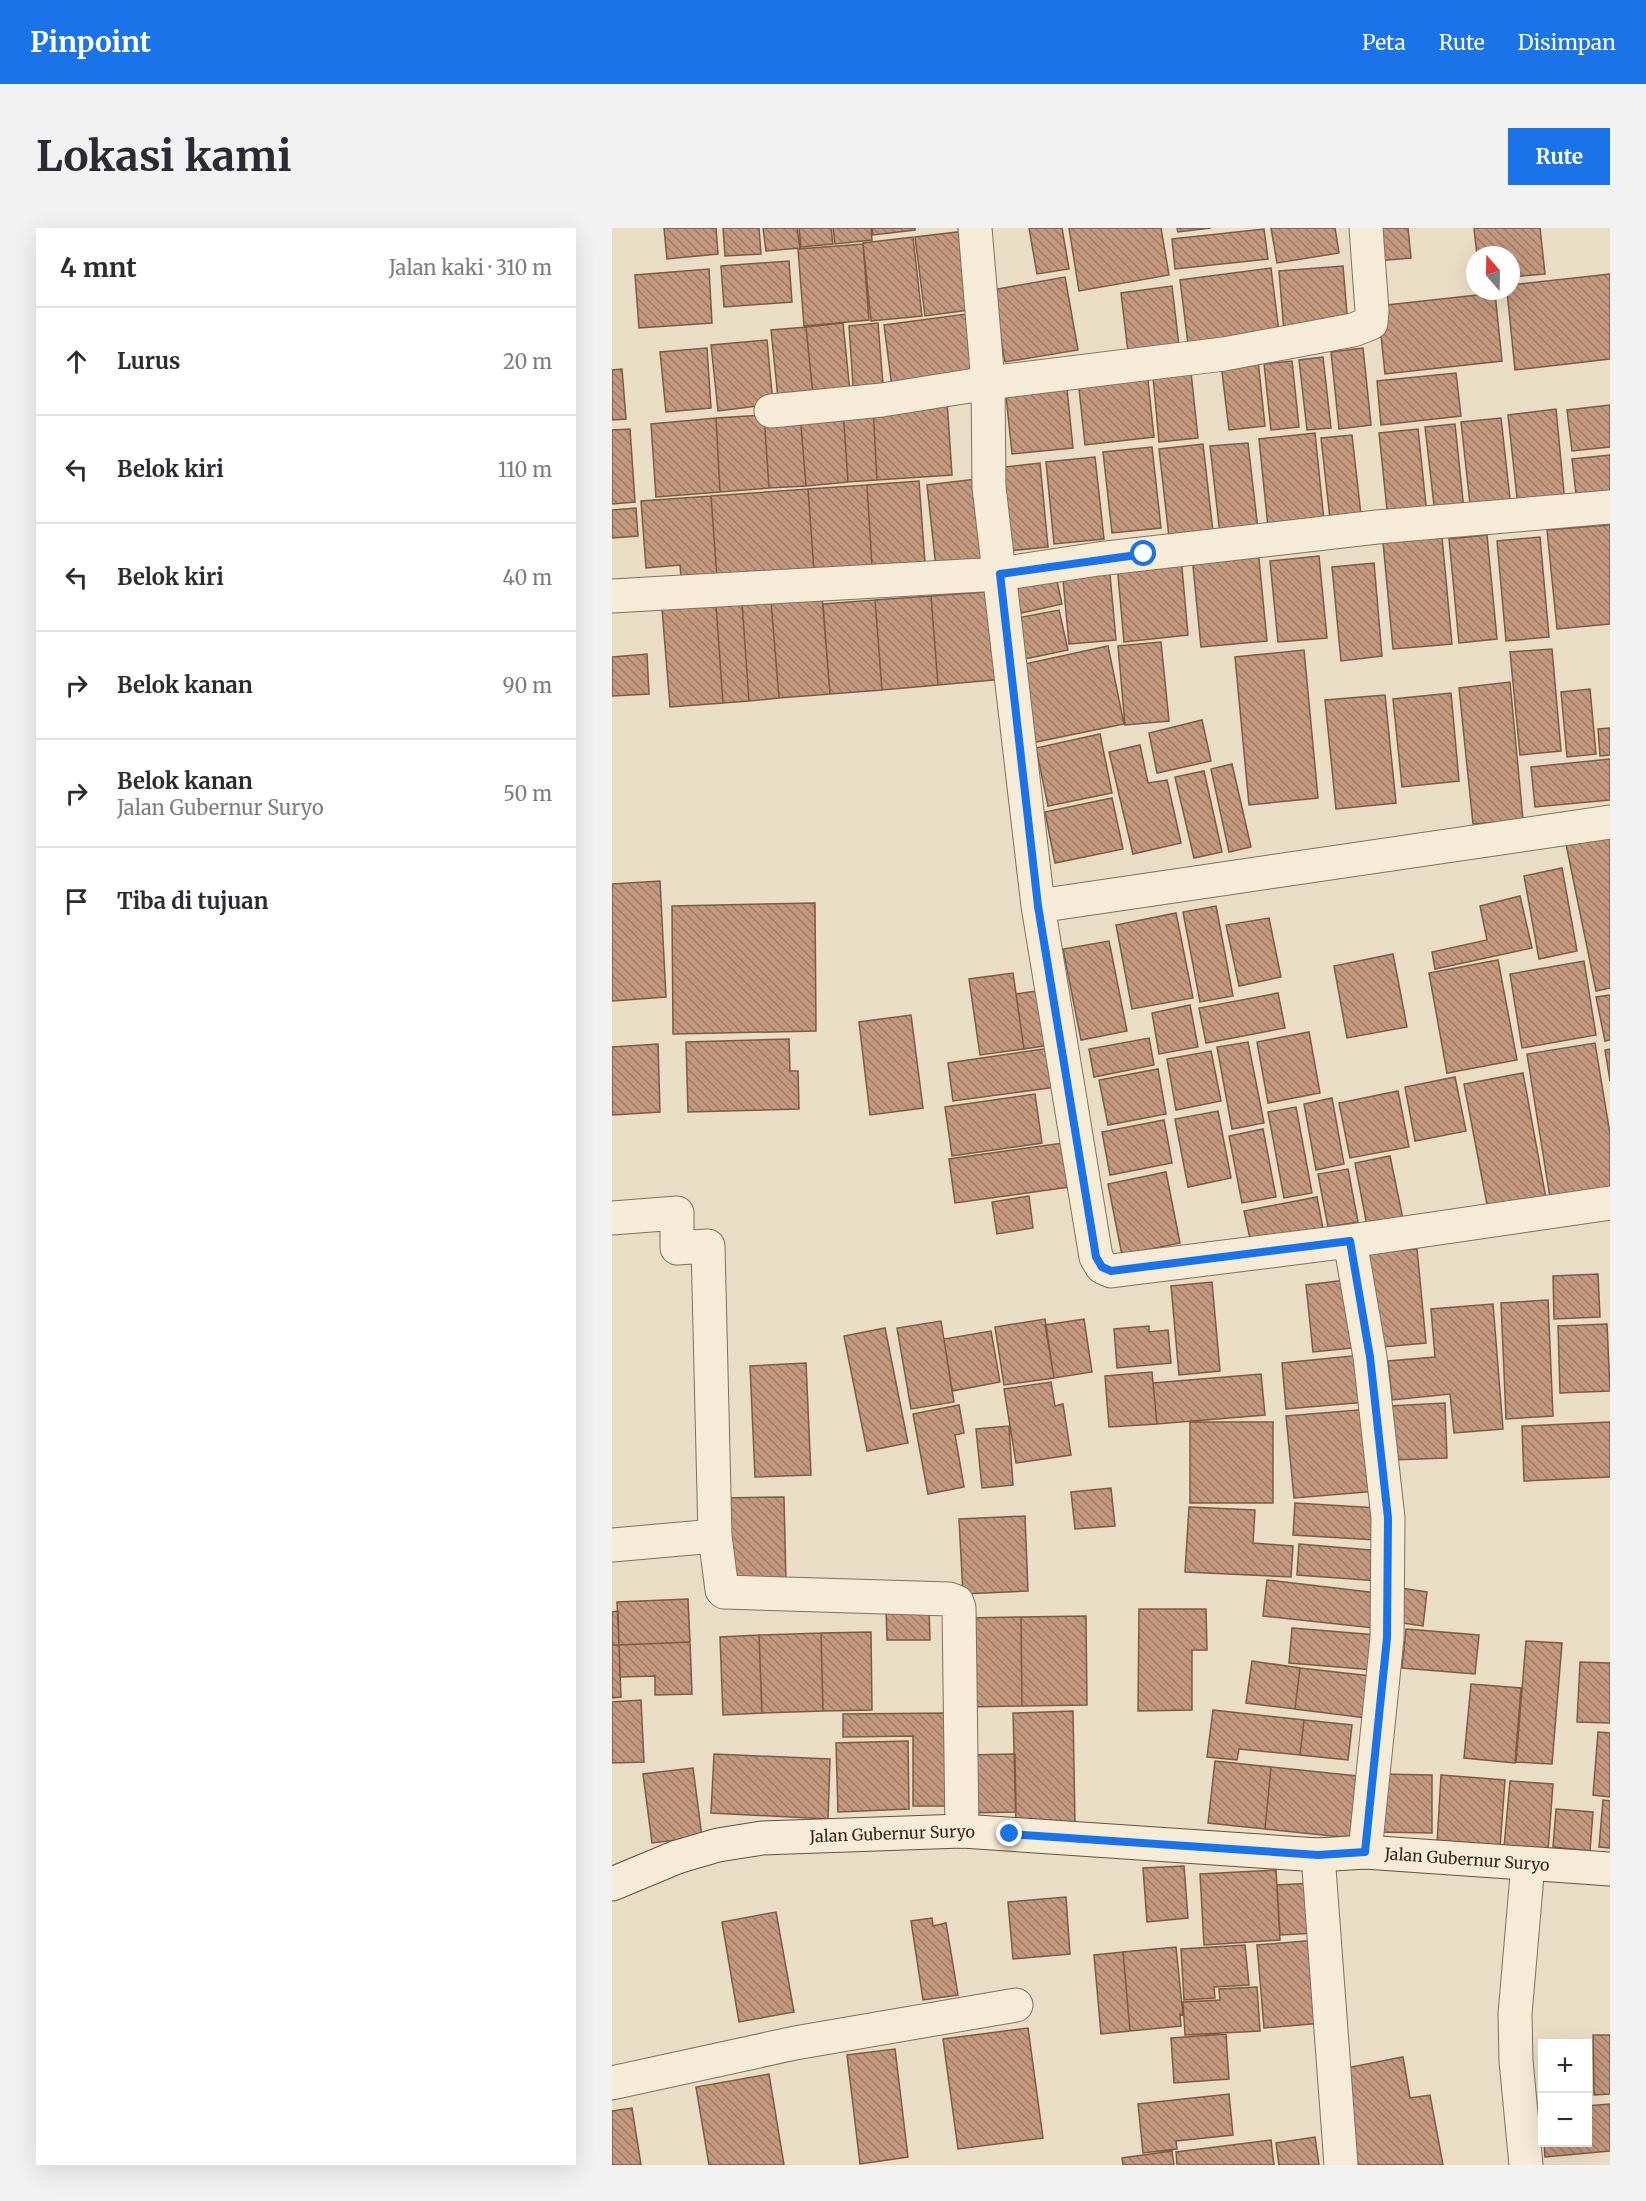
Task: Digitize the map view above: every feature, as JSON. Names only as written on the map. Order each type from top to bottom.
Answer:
[{"type":"street","points":[[975,228],[988,383],[989,487],[1038,906],[1096,1257],[1102,1267],[1111,1271],[1350,1241],[1610,1203]]},
{"type":"street","points":[[771,411],[882,400],[988,383],[1224,354],[1353,330],[1371,323],[1366,228]]},
{"type":"street","points":[[612,596],[1000,574],[1098,559],[1377,527],[1610,507]]},
{"type":"street","points":[[1038,906],[1610,822]]},
{"type":"street","points":[[612,1218],[677,1213],[677,1248],[708,1246],[715,1536],[720,1587],[724,1592],[948,1599],[957,1602],[959,1608],[962,1831]]},
{"type":"street","points":[[1350,1241],[1370,1357],[1388,1518],[1387,1638],[1365,1852]]},
{"type":"street","points":[[612,1545],[715,1536]]},
{"type":"street","name":"Jalan Gubernur Suryo","points":[[612,1884],[676,1857],[718,1845],[762,1838],[962,1831],[1318,1855],[1365,1852],[1610,1869]]},
{"type":"street","points":[[1318,1855],[1341,2165]]},
{"type":"street","points":[[1527,2165],[1516,2061],[1515,2014],[1528,1864]]},
{"type":"street","points":[[612,2083],[795,2043],[1016,2006]]},
{"type":"building","points":[[664,228],[716,228],[718,254],[667,259]]},
{"type":"building","points":[[723,228],[759,228],[761,254],[725,256]]},
{"type":"building","points":[[763,228],[797,228],[800,248],[766,251]]},
{"type":"building","points":[[799,228],[831,228],[833,244],[801,247]]},
{"type":"building","points":[[833,228],[871,228],[872,240],[835,244]]},
{"type":"building","points":[[872,228],[915,228],[915,230],[873,235]]},
{"type":"building","points":[[1029,228],[1062,228],[1069,269],[1037,274]]},
{"type":"building","points":[[1069,228],[1161,228],[1169,275],[1079,291]]},
{"type":"building","points":[[1177,228],[1211,228],[1178,232]]},
{"type":"building","points":[[1271,228],[1335,228],[1339,253],[1277,263]]},
{"type":"building","points":[[1372,228],[1408,228],[1411,258],[1376,261]]},
{"type":"building","points":[[1474,228],[1540,228],[1545,274],[1520,276],[1520,246],[1476,246]]},
{"type":"building","points":[[1264,229],[1268,259],[1175,269],[1172,239]]},
{"type":"building","points":[[965,231],[976,309],[925,316],[915,237]]},
{"type":"building","points":[[913,237],[922,316],[871,321],[863,243]]},
{"type":"building","points":[[863,244],[869,320],[804,326],[798,249]]},
{"type":"building","points":[[789,261],[792,302],[724,307],[721,266]]},
{"type":"building","points":[[1343,266],[1348,326],[1284,332],[1279,271]]},
{"type":"building","points":[[1271,268],[1279,332],[1188,344],[1180,280]]},
{"type":"building","points":[[709,269],[712,323],[639,328],[635,275]]},
{"type":"building","points":[[1610,274],[1610,359],[1515,370],[1508,300],[1520,300],[1520,284]]},
{"type":"building","points":[[1065,277],[1078,350],[1005,362],[992,290]]},
{"type":"building","points":[[1172,286],[1179,346],[1128,352],[1121,293]]},
{"type":"building","points":[[1466,296],[1466,300],[1496,300],[1502,361],[1385,374],[1378,306]]},
{"type":"building","points":[[974,313],[982,374],[892,387],[884,325]]},
{"type":"building","points":[[843,323],[850,392],[813,395],[806,327]]},
{"type":"building","points":[[878,323],[884,397],[854,400],[849,326]]},
{"type":"building","points":[[806,327],[814,404],[779,408],[771,330]]},
{"type":"building","points":[[767,340],[773,404],[718,411],[711,345]]},
{"type":"building","points":[[707,348],[711,408],[666,412],[660,352]]},
{"type":"building","points":[[1363,348],[1371,425],[1339,429],[1331,352]]},
{"type":"building","points":[[1323,357],[1331,428],[1307,430],[1299,360]]},
{"type":"building","points":[[1258,360],[1265,426],[1229,430],[1221,364]]},
{"type":"building","points":[[1292,361],[1299,427],[1271,430],[1264,364]]},
{"type":"building","points":[[1190,363],[1198,438],[1159,442],[1152,366]]},
{"type":"building","points":[[622,369],[626,419],[612,420],[612,370]]},
{"type":"building","points":[[1147,371],[1154,437],[1085,445],[1078,379]]},
{"type":"building","points":[[1456,373],[1461,416],[1381,425],[1377,381]]},
{"type":"building","points":[[1066,379],[1073,448],[1012,454],[1005,386]]},
{"type":"building","points":[[947,401],[952,475],[877,480],[873,407]]},
{"type":"building","points":[[1610,405],[1610,447],[1572,451],[1567,410]]},
{"type":"building","points":[[873,407],[877,480],[848,482],[843,409]]},
{"type":"building","points":[[843,409],[848,482],[806,486],[800,413]]},
{"type":"building","points":[[1556,409],[1565,503],[1518,507],[1508,415]]},
{"type":"building","points":[[800,413],[806,486],[769,488],[764,415]]},
{"type":"building","points":[[764,415],[769,488],[720,492],[716,418]]},
{"type":"building","points":[[716,418],[720,492],[656,497],[651,424]]},
{"type":"building","points":[[1501,418],[1511,508],[1471,513],[1461,422]]},
{"type":"building","points":[[1455,424],[1464,510],[1435,514],[1425,427]]},
{"type":"building","points":[[630,429],[635,502],[612,504],[612,430]]},
{"type":"building","points":[[1418,429],[1427,515],[1388,519],[1379,433]]},
{"type":"building","points":[[1315,433],[1324,521],[1268,527],[1259,439]]},
{"type":"building","points":[[1352,435],[1361,515],[1330,519],[1321,438]]},
{"type":"building","points":[[1248,443],[1258,530],[1220,534],[1210,446]]},
{"type":"building","points":[[1203,444],[1213,532],[1169,537],[1159,449]]},
{"type":"building","points":[[1152,447],[1161,528],[1112,533],[1103,452]]},
{"type":"building","points":[[1610,455],[1610,500],[1577,503],[1572,459]]},
{"type":"building","points":[[1095,457],[1104,539],[1054,544],[1046,462]]},
{"type":"building","points":[[1040,463],[1048,547],[1007,551],[998,468]]},
{"type":"building","points":[[976,479],[985,563],[936,568],[927,485]]},
{"type":"building","points":[[919,481],[925,563],[872,566],[867,485]]},
{"type":"building","points":[[867,485],[872,566],[814,571],[808,489]]},
{"type":"building","points":[[808,489],[814,571],[717,578],[711,496]]},
{"type":"building","points":[[711,496],[717,578],[682,590],[680,565],[646,568],[641,501]]},
{"type":"building","points":[[636,508],[638,536],[612,538],[612,510]]},
{"type":"building","points":[[1610,525],[1610,624],[1557,629],[1547,530]]},
{"type":"building","points":[[1487,535],[1497,639],[1459,643],[1449,539]]},
{"type":"building","points":[[1442,537],[1452,644],[1393,649],[1383,542]]},
{"type":"building","points":[[1540,537],[1549,637],[1506,641],[1497,541]]},
{"type":"building","points":[[1258,549],[1267,641],[1201,647],[1192,556]]},
{"type":"building","points":[[1319,556],[1327,638],[1278,642],[1270,561]]},
{"type":"building","points":[[1181,557],[1188,635],[1124,642],[1117,564]]},
{"type":"building","points":[[1374,563],[1382,656],[1341,661],[1332,567]]},
{"type":"building","points":[[1109,564],[1116,640],[1069,644],[1062,569]]},
{"type":"building","points":[[1055,572],[1062,604],[1012,615],[1006,582]]},
{"type":"building","points":[[997,591],[1004,679],[938,685],[931,596]]},
{"type":"building","points":[[822,596],[830,694],[779,698],[771,601]]},
{"type":"building","points":[[931,596],[938,685],[882,690],[875,600]]},
{"type":"building","points":[[875,600],[882,690],[830,694],[823,604]]},
{"type":"building","points":[[771,601],[779,698],[749,701],[742,603]]},
{"type":"building","points":[[742,603],[749,701],[723,703],[716,605]]},
{"type":"building","points":[[716,605],[723,703],[670,707],[662,609]]},
{"type":"building","points":[[1059,610],[1068,650],[1020,660],[1012,619]]},
{"type":"building","points":[[1161,642],[1169,721],[1125,725],[1118,646]]},
{"type":"building","points":[[1108,646],[1124,724],[1036,742],[1020,665]]},
{"type":"building","points":[[1552,649],[1561,751],[1520,755],[1510,652]]},
{"type":"building","points":[[1304,650],[1318,798],[1249,805],[1235,657]]},
{"type":"building","points":[[647,654],[649,694],[612,696],[612,657]]},
{"type":"building","points":[[1510,682],[1523,820],[1473,824],[1459,688]]},
{"type":"building","points":[[1590,689],[1596,754],[1567,757],[1561,692]]},
{"type":"building","points":[[1451,693],[1459,781],[1402,787],[1393,699]]},
{"type":"building","points":[[1385,695],[1396,803],[1336,809],[1325,700]]},
{"type":"building","points":[[1202,720],[1211,761],[1157,773],[1149,733]]},
{"type":"building","points":[[1610,728],[1610,755],[1600,756],[1598,729]]},
{"type":"building","points":[[1100,734],[1112,793],[1048,806],[1036,748]]},
{"type":"building","points":[[1140,745],[1148,783],[1167,780],[1181,843],[1133,854],[1109,752]]},
{"type":"building","points":[[1610,759],[1610,800],[1535,807],[1531,767]]},
{"type":"building","points":[[1232,764],[1251,847],[1229,852],[1211,769]]},
{"type":"building","points":[[1204,771],[1222,852],[1194,858],[1175,777]]},
{"type":"building","points":[[1112,798],[1123,849],[1055,863],[1045,812]]},
{"type":"building","points":[[1610,835],[1610,988],[1596,991],[1566,844]]},
{"type":"building","points":[[1562,868],[1577,951],[1539,959],[1524,876]]},
{"type":"building","points":[[660,881],[666,997],[612,1001],[612,884]]},
{"type":"building","points":[[1520,896],[1532,948],[1435,969],[1432,952],[1487,940],[1480,906]]},
{"type":"building","points":[[815,903],[816,1031],[673,1034],[672,906]]},
{"type":"building","points":[[1216,906],[1233,996],[1200,1002],[1183,912]]},
{"type":"building","points":[[1176,913],[1193,998],[1132,1009],[1116,925]]},
{"type":"building","points":[[1269,918],[1281,977],[1239,986],[1226,925]]},
{"type":"building","points":[[1109,941],[1127,1031],[1081,1040],[1063,949]]},
{"type":"building","points":[[1393,954],[1407,1027],[1347,1038],[1334,966]]},
{"type":"building","points":[[1498,960],[1517,1060],[1447,1073],[1429,973]]},
{"type":"building","points":[[1584,961],[1596,1035],[1522,1048],[1510,974]]},
{"type":"building","points":[[1013,973],[1024,1049],[980,1055],[969,979]]},
{"type":"building","points":[[1049,989],[1057,1044],[1024,1049],[1016,994]]},
{"type":"building","points":[[1278,993],[1285,1028],[1206,1043],[1199,1008]]},
{"type":"building","points":[[1610,995],[1610,1040],[1605,1041],[1596,997]]},
{"type":"building","points":[[1190,1005],[1198,1047],[1159,1054],[1152,1013]]},
{"type":"building","points":[[911,1015],[923,1108],[870,1115],[859,1022]]},
{"type":"building","points":[[1309,1032],[1320,1093],[1268,1103],[1257,1042]]},
{"type":"building","points":[[1149,1038],[1154,1065],[1094,1077],[1089,1049]]},
{"type":"building","points":[[789,1039],[790,1071],[798,1071],[799,1109],[688,1112],[686,1042]]},
{"type":"building","points":[[1248,1042],[1264,1123],[1232,1129],[1217,1047]]},
{"type":"building","points":[[1595,1043],[1610,1134],[1610,1194],[1551,1204],[1527,1054]]},
{"type":"building","points":[[658,1044],[660,1112],[612,1115],[612,1047]]},
{"type":"building","points":[[1050,1048],[1056,1087],[953,1101],[948,1063]]},
{"type":"building","points":[[1610,1049],[1610,1081],[1605,1050]]},
{"type":"building","points":[[1211,1051],[1221,1101],[1176,1110],[1167,1059]]},
{"type":"building","points":[[1158,1069],[1166,1114],[1108,1125],[1099,1080]]},
{"type":"building","points":[[1523,1073],[1547,1204],[1489,1215],[1464,1084]]},
{"type":"building","points":[[1455,1077],[1466,1131],[1415,1141],[1405,1087]]},
{"type":"building","points":[[1398,1091],[1409,1147],[1350,1158],[1339,1103]]},
{"type":"building","points":[[1035,1094],[1042,1143],[952,1156],[945,1107]]},
{"type":"building","points":[[1332,1098],[1344,1164],[1316,1170],[1304,1104]]},
{"type":"building","points":[[1296,1107],[1312,1193],[1284,1198],[1268,1112]]},
{"type":"building","points":[[1218,1111],[1231,1178],[1188,1187],[1175,1119]]},
{"type":"building","points":[[1164,1120],[1172,1163],[1110,1175],[1102,1132]]},
{"type":"building","points":[[1263,1129],[1276,1197],[1242,1203],[1229,1136]]},
{"type":"building","points":[[1070,1142],[1076,1186],[955,1203],[949,1159]]},
{"type":"building","points":[[1390,1156],[1404,1224],[1368,1231],[1355,1163]]},
{"type":"building","points":[[1348,1169],[1358,1222],[1328,1227],[1318,1174]]},
{"type":"building","points":[[1166,1172],[1180,1243],[1122,1255],[1108,1184]]},
{"type":"building","points":[[1029,1196],[1033,1228],[997,1234],[992,1202]]},
{"type":"building","points":[[1317,1197],[1324,1234],[1252,1248],[1244,1211]]},
{"type":"building","points":[[1417,1249],[1426,1343],[1371,1348],[1363,1253]]},
{"type":"building","points":[[1598,1274],[1600,1317],[1554,1319],[1553,1276]]},
{"type":"building","points":[[1345,1280],[1352,1348],[1313,1352],[1306,1285]]},
{"type":"building","points":[[1212,1282],[1220,1371],[1179,1375],[1171,1286]]},
{"type":"building","points":[[1548,1300],[1553,1416],[1506,1419],[1501,1303]]},
{"type":"building","points":[[1493,1304],[1503,1429],[1454,1433],[1450,1394],[1392,1400],[1388,1361],[1435,1357],[1431,1309]]},
{"type":"building","points":[[1045,1319],[1054,1378],[1004,1385],[995,1327]]},
{"type":"building","points":[[1084,1319],[1092,1372],[1054,1378],[1045,1325]]},
{"type":"building","points":[[941,1321],[954,1402],[911,1409],[897,1328]]},
{"type":"building","points":[[1607,1324],[1610,1391],[1560,1393],[1558,1326]]},
{"type":"building","points":[[1149,1326],[1149,1332],[1168,1330],[1171,1363],[1117,1368],[1114,1329]]},
{"type":"building","points":[[885,1328],[908,1443],[867,1451],[844,1336]]},
{"type":"building","points":[[991,1331],[1000,1382],[952,1391],[944,1339]]},
{"type":"building","points":[[1362,1355],[1366,1402],[1286,1409],[1282,1363]]},
{"type":"building","points":[[806,1363],[811,1475],[755,1477],[750,1366]]},
{"type":"building","points":[[1152,1372],[1157,1424],[1109,1427],[1105,1376]]},
{"type":"building","points":[[1261,1374],[1265,1415],[1157,1424],[1153,1383]]},
{"type":"building","points":[[1051,1382],[1055,1406],[1063,1404],[1071,1455],[1016,1463],[1004,1389]]},
{"type":"building","points":[[1445,1403],[1447,1458],[1391,1460],[1389,1406]]},
{"type":"building","points":[[959,1405],[964,1433],[955,1435],[964,1487],[928,1494],[913,1414]]},
{"type":"building","points":[[1370,1409],[1377,1491],[1294,1498],[1286,1416]]},
{"type":"building","points":[[1190,1422],[1273,1422],[1273,1503],[1190,1503]]},
{"type":"building","points":[[1610,1422],[1610,1477],[1524,1481],[1522,1426]]},
{"type":"building","points":[[1009,1426],[1013,1485],[982,1488],[976,1429]]},
{"type":"building","points":[[1111,1488],[1115,1526],[1075,1529],[1071,1492]]},
{"type":"building","points":[[784,1497],[786,1584],[723,1586],[722,1498]]},
{"type":"building","points":[[1295,1503],[1378,1508],[1376,1540],[1293,1535]]},
{"type":"building","points":[[1189,1507],[1255,1510],[1253,1543],[1293,1546],[1291,1577],[1185,1572]]},
{"type":"building","points":[[1025,1516],[1028,1591],[963,1594],[959,1519]]},
{"type":"building","points":[[1299,1544],[1382,1551],[1379,1581],[1297,1575]]},
{"type":"building","points":[[1267,1580],[1377,1593],[1374,1628],[1263,1616]]},
{"type":"building","points":[[1394,1587],[1427,1592],[1423,1626],[1389,1621]]},
{"type":"building","points":[[688,1599],[690,1642],[619,1645],[617,1602]]},
{"type":"building","points":[[886,1607],[929,1607],[930,1640],[887,1640]]},
{"type":"building","points":[[1139,1609],[1206,1609],[1207,1650],[1192,1650],[1192,1710],[1138,1711]]},
{"type":"building","points":[[618,1611],[619,1645],[612,1645],[612,1612]]},
{"type":"building","points":[[1086,1616],[1087,1705],[1022,1706],[1021,1617]]},
{"type":"building","points":[[1021,1617],[1022,1706],[967,1707],[966,1618]]},
{"type":"building","points":[[1292,1628],[1377,1635],[1374,1670],[1289,1663]]},
{"type":"building","points":[[1406,1629],[1479,1635],[1475,1674],[1402,1668]]},
{"type":"building","points":[[871,1632],[872,1710],[823,1711],[821,1633]]},
{"type":"building","points":[[821,1633],[823,1711],[762,1713],[759,1635]]},
{"type":"building","points":[[759,1635],[762,1713],[723,1715],[720,1637]]},
{"type":"building","points":[[1526,1641],[1562,1643],[1552,1764],[1516,1762]]},
{"type":"building","points":[[690,1642],[692,1694],[655,1695],[655,1676],[620,1677],[619,1645]]},
{"type":"building","points":[[612,1645],[619,1645],[621,1697],[612,1698]]},
{"type":"building","points":[[1252,1661],[1300,1668],[1295,1709],[1246,1703]]},
{"type":"building","points":[[1580,1662],[1610,1663],[1610,1723],[1577,1722]]},
{"type":"building","points":[[1300,1668],[1371,1676],[1366,1718],[1295,1709]]},
{"type":"building","points":[[1471,1684],[1521,1688],[1515,1763],[1464,1758]]},
{"type":"building","points":[[641,1700],[644,1762],[612,1763],[612,1702]]},
{"type":"building","points":[[1213,1710],[1304,1720],[1300,1755],[1239,1749],[1237,1760],[1207,1757]]},
{"type":"building","points":[[1073,1711],[1075,1824],[1016,1826],[1013,1713]]},
{"type":"building","points":[[949,1713],[949,1806],[913,1806],[913,1736],[843,1737],[843,1714]]},
{"type":"building","points":[[1304,1720],[1352,1725],[1348,1760],[1300,1755]]},
{"type":"building","points":[[1598,1732],[1610,1733],[1610,1797],[1593,1795]]},
{"type":"building","points":[[908,1741],[909,1809],[838,1812],[836,1743]]},
{"type":"building","points":[[714,1754],[830,1759],[828,1819],[711,1813]]},
{"type":"building","points":[[1015,1754],[1016,1812],[966,1813],[965,1755]]},
{"type":"building","points":[[1215,1761],[1271,1767],[1265,1829],[1208,1823]]},
{"type":"building","points":[[1271,1767],[1367,1777],[1360,1839],[1265,1829]]},
{"type":"building","points":[[693,1768],[702,1837],[652,1843],[643,1774]]},
{"type":"building","points":[[1378,1774],[1432,1775],[1432,1833],[1377,1832]]},
{"type":"building","points":[[1441,1775],[1505,1780],[1500,1848],[1437,1844]]},
{"type":"building","points":[[1510,1781],[1553,1784],[1548,1851],[1504,1847]]},
{"type":"building","points":[[1603,1800],[1610,1801],[1610,1848],[1599,1847]]},
{"type":"building","points":[[1556,1809],[1593,1812],[1590,1851],[1553,1847]]},
{"type":"building","points":[[1184,1866],[1188,1918],[1147,1922],[1143,1868]]},
{"type":"building","points":[[1276,1870],[1280,1940],[1204,1945],[1200,1874]]},
{"type":"building","points":[[1313,1883],[1316,1933],[1280,1935],[1277,1885]]},
{"type":"building","points":[[1066,1897],[1070,1954],[1013,1959],[1008,1902]]},
{"type":"building","points":[[776,1912],[794,2012],[739,2022],[722,1922]]},
{"type":"building","points":[[932,1918],[933,1926],[946,1923],[958,1995],[923,2000],[911,1921]]},
{"type":"building","points":[[1316,1940],[1323,2023],[1264,2028],[1257,1945]]},
{"type":"building","points":[[1245,1945],[1249,1985],[1214,1987],[1215,1998],[1184,2000],[1181,1949]]},
{"type":"building","points":[[1176,1947],[1183,2015],[1180,2014],[1181,2026],[1130,2031],[1123,1952]]},
{"type":"building","points":[[1123,1952],[1130,2031],[1101,2034],[1094,1955]]},
{"type":"building","points":[[1257,1987],[1260,2031],[1185,2035],[1183,2002],[1220,2000],[1219,1989]]},
{"type":"building","points":[[1028,2028],[1043,2138],[958,2149],[943,2039]]},
{"type":"building","points":[[1226,2034],[1229,2079],[1174,2083],[1171,2038]]},
{"type":"building","points":[[1593,2035],[1610,2035],[1610,2094],[1594,2095]]},
{"type":"building","points":[[895,2049],[908,2157],[860,2164],[847,2055]]},
{"type":"building","points":[[1403,2057],[1410,2098],[1430,2095],[1443,2165],[1358,2165],[1341,2069]]},
{"type":"building","points":[[769,2074],[784,2165],[709,2165],[696,2087]]},
{"type":"building","points":[[1229,2094],[1233,2135],[1176,2141],[1177,2149],[1143,2153],[1138,2104]]},
{"type":"building","points":[[1610,2104],[1610,2151],[1545,2157],[1544,2147],[1592,2147],[1592,2106]]},
{"type":"building","points":[[632,2108],[641,2165],[612,2165],[612,2111]]},
{"type":"building","points":[[1315,2137],[1319,2165],[1279,2165],[1276,2143]]},
{"type":"building","points":[[1271,2140],[1274,2165],[1177,2165],[1176,2152]]},
{"type":"building","points":[[1172,2151],[1174,2165],[1123,2165],[1122,2158]]},
{"type":"route","points":[[1010,1834],[1318,1855],[1365,1852],[1387,1638],[1388,1518],[1370,1357],[1350,1241],[1111,1271],[1102,1267],[1096,1257],[1038,906],[1000,574],[1144,554]]}]
